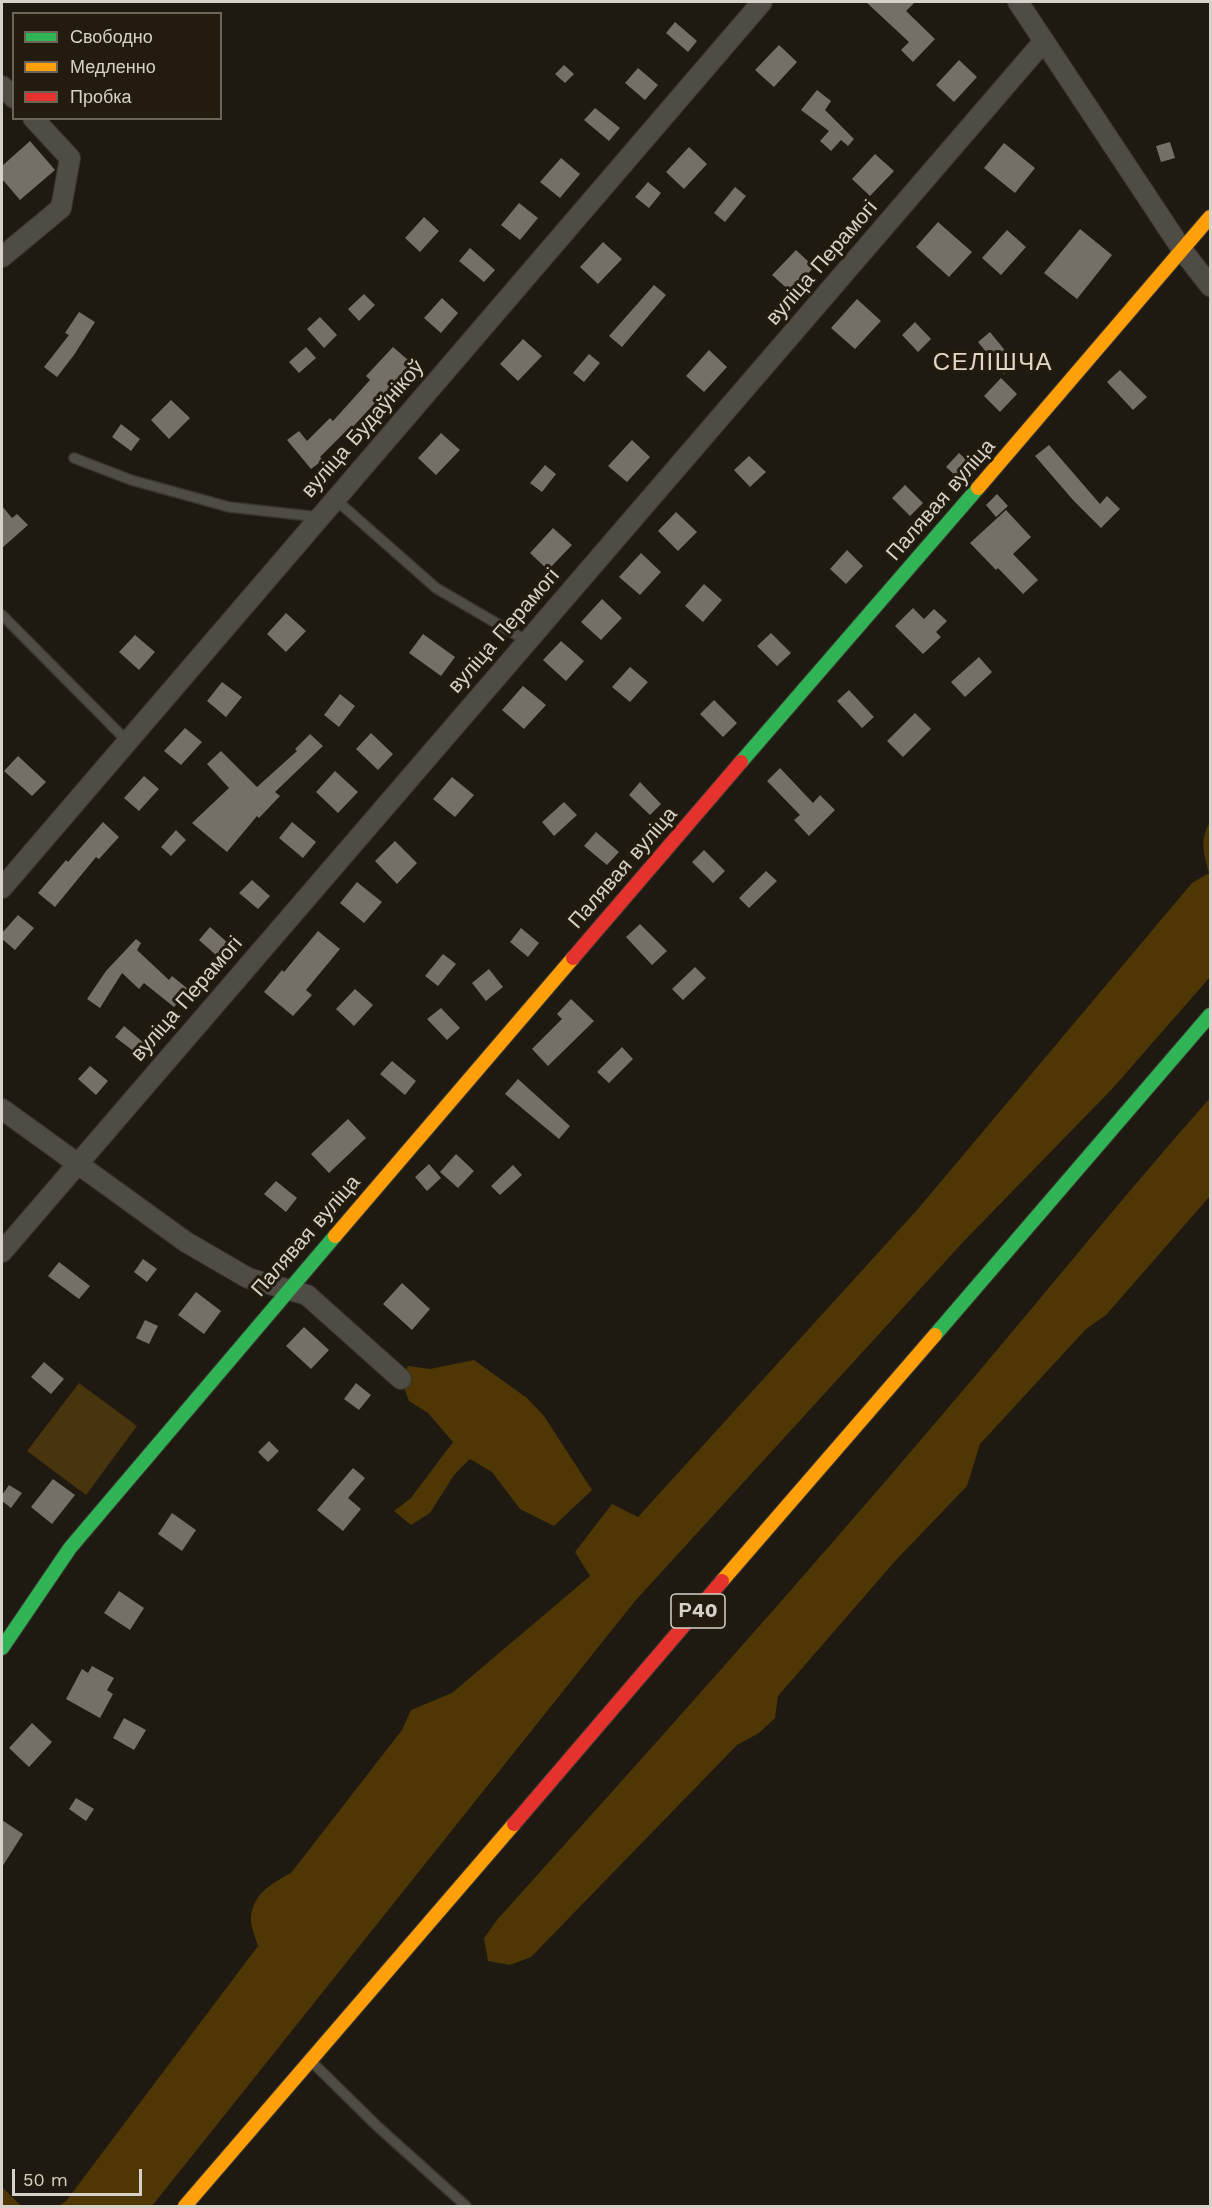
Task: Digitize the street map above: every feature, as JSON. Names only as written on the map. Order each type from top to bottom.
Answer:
[{"type":"street","name":"вуліца Будаўнікоў","points":[[2,888],[762,2]]},
{"type":"street","points":[[1018,2],[1183,250],[1210,286]]},
{"type":"street","name":"вуліца Перамогі","points":[[2,1252],[1044,41]]},
{"type":"street","points":[[2,257],[61,208],[70,158],[35,120]]},
{"type":"street","name":"Палявая вуліца","points":[[2,1648],[70,1548],[288,1290],[1210,217]]},
{"type":"street","name":"Р40","points":[[185,2206],[1210,1015]]},
{"type":"street","points":[[2,1109],[186,1242],[248,1278],[307,1295],[401,1379]]},
{"type":"lane","points":[[74,458],[131,480],[229,507],[319,518]]},
{"type":"lane","points":[[335,499],[436,588],[527,641]]},
{"type":"lane","points":[[2,615],[127,741]]},
{"type":"lane","points":[[311,2062],[377,2126],[466,2206]]},
{"type":"shaded area","points":[[1210,822],[1210,977],[1112,1089],[964,1241],[635,1601],[152,2206],[58,2206],[66,2201],[258,1946],[251,1922],[254,1905],[258,1898],[269,1886],[291,1873],[402,1730],[411,1710],[452,1693],[590,1576],[575,1552],[612,1504],[638,1517],[917,1210],[1192,883],[1209,873],[1204,854],[1204,835]]},
{"type":"shaded area","points":[[1210,1098],[1210,1196],[1106,1315],[1086,1329],[980,1444],[967,1486],[896,1560],[778,1696],[775,1718],[759,1733],[737,1745],[531,1957],[510,1965],[488,1961],[484,1938],[497,1920],[832,1543]]},
{"type":"shaded area","points":[[474,1360],[527,1398],[544,1416],[592,1490],[554,1526],[520,1509],[492,1472],[470,1459],[454,1475],[430,1513],[411,1525],[394,1511],[411,1498],[453,1442],[428,1413],[409,1401],[401,1379],[408,1366],[430,1369]]},
{"type":"shaded area","points":[[79,1383],[137,1426],[86,1495],[27,1451]]},
{"type":"shaded area","points":[[2,2187],[21,2206],[2,2206]]},
{"type":"building","points":[[866,2],[915,2],[906,11],[935,39],[913,62],[901,50],[909,42]]},
{"type":"building","points":[[675,22],[697,41],[688,52],[666,33]]},
{"type":"building","points":[[779,45],[797,62],[774,87],[755,70]]},
{"type":"building","points":[[959,60],[977,77],[954,102],[936,85]]},
{"type":"building","points":[[564,65],[574,74],[565,83],[555,74]]},
{"type":"building","points":[[638,68],[658,85],[645,100],[625,83]]},
{"type":"building","points":[[817,90],[831,101],[825,110],[854,139],[848,146],[841,140],[831,151],[820,141],[829,131],[801,110]]},
{"type":"building","points":[[595,108],[620,128],[609,141],[584,120]]},
{"type":"building","points":[[30,141],[55,170],[20,200],[2,179],[2,166]]},
{"type":"building","points":[[1170,142],[1175,158],[1161,162],[1156,146]]},
{"type":"building","points":[[1004,143],[1035,168],[1015,193],[984,168]]},
{"type":"building","points":[[689,147],[707,164],[684,189],[666,172]]},
{"type":"building","points":[[875,154],[894,171],[870,196],[852,179]]},
{"type":"building","points":[[561,158],[580,174],[560,198],[540,182]]},
{"type":"building","points":[[648,182],[661,193],[649,208],[635,197]]},
{"type":"building","points":[[735,187],[746,196],[725,222],[714,213]]},
{"type":"building","points":[[519,203],[538,218],[520,240],[501,225]]},
{"type":"building","points":[[424,217],[439,231],[420,252],[405,238]]},
{"type":"building","points":[[938,222],[972,252],[949,277],[916,247]]},
{"type":"building","points":[[1080,229],[1112,255],[1077,299],[1044,273]]},
{"type":"building","points":[[1007,230],[1026,247],[1001,275],[982,258]]},
{"type":"building","points":[[603,242],[622,259],[598,284],[580,267]]},
{"type":"building","points":[[470,248],[495,270],[484,282],[459,261]]},
{"type":"building","points":[[796,250],[814,267],[791,292],[772,275]]},
{"type":"building","points":[[654,285],[666,295],[622,347],[609,336]]},
{"type":"building","points":[[364,294],[375,305],[359,321],[348,309]]},
{"type":"building","points":[[442,298],[458,313],[441,333],[424,318]]},
{"type":"building","points":[[857,299],[881,321],[855,349],[831,328]]},
{"type":"building","points":[[79,312],[95,322],[57,377],[44,367],[69,335],[65,333]]},
{"type":"building","points":[[320,317],[337,335],[324,348],[307,329]]},
{"type":"building","points":[[915,322],[931,339],[918,352],[902,335]]},
{"type":"building","points":[[990,332],[1016,364],[1004,374],[978,342]]},
{"type":"building","points":[[523,339],[542,356],[518,381],[500,364]]},
{"type":"building","points":[[306,347],[316,358],[299,373],[289,362]]},
{"type":"building","points":[[393,347],[415,366],[388,395],[385,392],[350,430],[348,429],[320,457],[323,460],[311,469],[287,440],[299,431],[307,441],[330,418],[333,421],[370,380],[366,376]]},
{"type":"building","points":[[709,350],[727,367],[704,392],[686,376]]},
{"type":"building","points":[[589,354],[600,363],[584,382],[573,373]]},
{"type":"building","points":[[1120,370],[1147,397],[1133,410],[1107,382]]},
{"type":"building","points":[[1001,378],[1017,394],[1000,412],[984,396]]},
{"type":"building","points":[[171,400],[190,418],[169,439],[151,420]]},
{"type":"building","points":[[121,424],[140,439],[131,451],[112,437]]},
{"type":"building","points":[[441,433],[460,450],[436,475],[418,458]]},
{"type":"building","points":[[632,440],[650,457],[627,482],[608,466]]},
{"type":"building","points":[[1049,445],[1100,504],[1107,496],[1120,509],[1101,528],[1035,456]]},
{"type":"building","points":[[959,453],[971,464],[958,478],[946,467]]},
{"type":"building","points":[[749,456],[766,472],[750,487],[734,470]]},
{"type":"building","points":[[545,465],[556,474],[542,492],[530,483]]},
{"type":"building","points":[[905,485],[923,503],[910,516],[892,498]]},
{"type":"building","points":[[997,494],[1008,506],[996,517],[986,505]]},
{"type":"building","points":[[2,506],[12,518],[17,514],[28,525],[2,548]]},
{"type":"building","points":[[1006,510],[1031,537],[1013,554],[1038,580],[1023,594],[970,543]]},
{"type":"building","points":[[676,512],[697,532],[678,551],[658,531]]},
{"type":"building","points":[[553,528],[572,545],[548,570],[530,553]]},
{"type":"building","points":[[847,550],[863,566],[846,584],[830,569]]},
{"type":"building","points":[[641,553],[661,572],[640,595],[619,577]]},
{"type":"building","points":[[704,584],[722,600],[703,622],[685,606]]},
{"type":"building","points":[[602,599],[622,618],[601,640],[581,622]]},
{"type":"building","points":[[913,608],[924,619],[934,609],[947,621],[936,632],[941,637],[923,654],[895,626]]},
{"type":"building","points":[[286,613],[306,631],[286,652],[267,634]]},
{"type":"building","points":[[771,633],[791,653],[777,666],[757,646]]},
{"type":"building","points":[[423,634],[455,657],[441,676],[409,653]]},
{"type":"building","points":[[135,635],[155,652],[139,670],[119,652]]},
{"type":"building","points":[[561,641],[584,661],[566,681],[543,660]]},
{"type":"building","points":[[979,657],[992,672],[965,697],[951,682]]},
{"type":"building","points":[[630,667],[648,682],[630,702],[612,687]]},
{"type":"building","points":[[222,682],[242,697],[226,717],[207,701]]},
{"type":"building","points":[[523,686],[546,705],[524,729],[502,710]]},
{"type":"building","points":[[849,690],[874,717],[862,728],[837,701]]},
{"type":"building","points":[[340,694],[355,706],[339,727],[324,715]]},
{"type":"building","points":[[714,700],[737,723],[723,737],[700,714]]},
{"type":"building","points":[[915,713],[931,729],[903,757],[887,741]]},
{"type":"building","points":[[185,728],[202,742],[181,765],[164,751]]},
{"type":"building","points":[[371,733],[393,754],[378,770],[356,749]]},
{"type":"building","points":[[310,734],[323,746],[275,792],[280,796],[259,818],[257,816],[227,852],[192,823],[229,788],[207,764],[221,751],[257,787],[297,751],[295,749]]},
{"type":"building","points":[[18,756],[46,782],[32,796],[4,771]]},
{"type":"building","points":[[780,768],[813,803],[820,795],[835,810],[809,836],[794,820],[800,815],[767,781]]},
{"type":"building","points":[[335,771],[358,792],[338,813],[316,792]]},
{"type":"building","points":[[144,776],[159,789],[139,811],[124,798]]},
{"type":"building","points":[[452,777],[474,795],[455,817],[433,799]]},
{"type":"building","points":[[640,782],[661,804],[650,815],[629,795]]},
{"type":"building","points":[[564,802],[577,815],[554,836],[542,822]]},
{"type":"building","points":[[103,822],[119,837],[99,859],[96,857],[55,907],[38,893]]},
{"type":"building","points":[[292,822],[316,842],[303,858],[279,838]]},
{"type":"building","points":[[176,830],[186,840],[171,856],[161,847]]},
{"type":"building","points":[[596,832],[619,852],[607,865],[584,846]]},
{"type":"building","points":[[395,841],[417,863],[397,884],[375,861]]},
{"type":"building","points":[[704,850],[725,871],[713,883],[692,862]]},
{"type":"building","points":[[766,871],[777,881],[749,908],[739,898]]},
{"type":"building","points":[[252,880],[270,896],[258,909],[239,893]]},
{"type":"building","points":[[357,882],[382,902],[364,923],[340,903]]},
{"type":"building","points":[[18,915],[34,928],[15,950],[2,939],[2,933]]},
{"type":"building","points":[[640,924],[667,951],[652,965],[626,937]]},
{"type":"building","points":[[210,927],[228,943],[217,956],[199,940]]},
{"type":"building","points":[[521,928],[539,943],[528,957],[510,942]]},
{"type":"building","points":[[318,931],[340,949],[306,990],[312,995],[293,1016],[264,992]]},
{"type":"building","points":[[136,939],[141,943],[137,950],[169,980],[172,976],[188,989],[174,1007],[144,983],[139,989],[122,973],[100,1008],[87,999],[106,971]]},
{"type":"building","points":[[443,954],[456,964],[438,986],[425,976]]},
{"type":"building","points":[[695,967],[706,978],[683,1000],[672,989]]},
{"type":"building","points":[[489,969],[503,987],[486,1001],[472,983]]},
{"type":"building","points":[[355,989],[373,1005],[354,1026],[336,1009]]},
{"type":"building","points":[[571,999],[594,1021],[548,1066],[532,1049],[562,1019],[557,1014]]},
{"type":"building","points":[[441,1008],[460,1028],[447,1040],[427,1019]]},
{"type":"building","points":[[124,1026],[144,1043],[136,1053],[115,1037]]},
{"type":"building","points":[[622,1047],[633,1059],[609,1083],[597,1072]]},
{"type":"building","points":[[392,1061],[416,1081],[405,1095],[380,1074]]},
{"type":"building","points":[[90,1066],[108,1081],[96,1095],[78,1079]]},
{"type":"building","points":[[518,1079],[570,1126],[559,1139],[505,1094]]},
{"type":"building","points":[[348,1119],[366,1138],[329,1173],[311,1154]]},
{"type":"building","points":[[456,1154],[474,1171],[458,1188],[440,1172]]},
{"type":"building","points":[[429,1164],[441,1178],[427,1191],[415,1177]]},
{"type":"building","points":[[513,1165],[522,1175],[500,1195],[491,1186]]},
{"type":"building","points":[[276,1181],[297,1198],[286,1212],[264,1194]]},
{"type":"building","points":[[143,1259],[157,1269],[147,1282],[134,1272]]},
{"type":"building","points":[[59,1262],[90,1286],[79,1299],[48,1276]]},
{"type":"building","points":[[402,1283],[430,1309],[412,1330],[383,1304]]},
{"type":"building","points":[[196,1292],[221,1311],[204,1334],[178,1315]]},
{"type":"building","points":[[145,1320],[158,1326],[149,1344],[136,1338]]},
{"type":"building","points":[[304,1327],[329,1350],[311,1369],[286,1346]]},
{"type":"building","points":[[44,1362],[64,1379],[51,1394],[31,1377]]},
{"type":"building","points":[[356,1383],[371,1395],[359,1410],[344,1399]]},
{"type":"building","points":[[269,1441],[279,1451],[268,1462],[258,1452]]},
{"type":"building","points":[[353,1468],[365,1478],[348,1498],[361,1509],[343,1531],[317,1510]]},
{"type":"building","points":[[53,1479],[75,1495],[52,1524],[31,1507]]},
{"type":"building","points":[[9,1485],[22,1493],[11,1508],[2,1501],[2,1495]]},
{"type":"building","points":[[172,1513],[196,1530],[182,1551],[158,1534]]},
{"type":"building","points":[[119,1591],[144,1608],[130,1630],[104,1613]]},
{"type":"building","points":[[92,1666],[114,1678],[107,1690],[113,1694],[100,1718],[66,1699],[82,1669],[88,1673]]},
{"type":"building","points":[[124,1718],[146,1730],[134,1750],[113,1738]]},
{"type":"building","points":[[32,1723],[52,1742],[29,1767],[9,1748]]},
{"type":"building","points":[[76,1798],[94,1809],[86,1821],[69,1809]]},
{"type":"building","points":[[2,1820],[23,1834],[2,1867]]},
{"type":"traffic: fast","points":[[741,762],[978,488]]},
{"type":"traffic: fast","points":[[935,1335],[1210,1015]]},
{"type":"traffic: fast","points":[[2,1648],[70,1548],[335,1236]]},
{"type":"traffic: slow","points":[[978,488],[1210,217]]},
{"type":"traffic: slow","points":[[335,1236],[573,958]]},
{"type":"traffic: slow","points":[[722,1581],[935,1335]]},
{"type":"traffic: slow","points":[[185,2206],[514,1824]]},
{"type":"traffic: jam","points":[[573,958],[741,762]]},
{"type":"traffic: jam","points":[[514,1824],[722,1581]]},
{"type":"district","name":"СЕЛІШЧА","points":[[993,363]]}]
